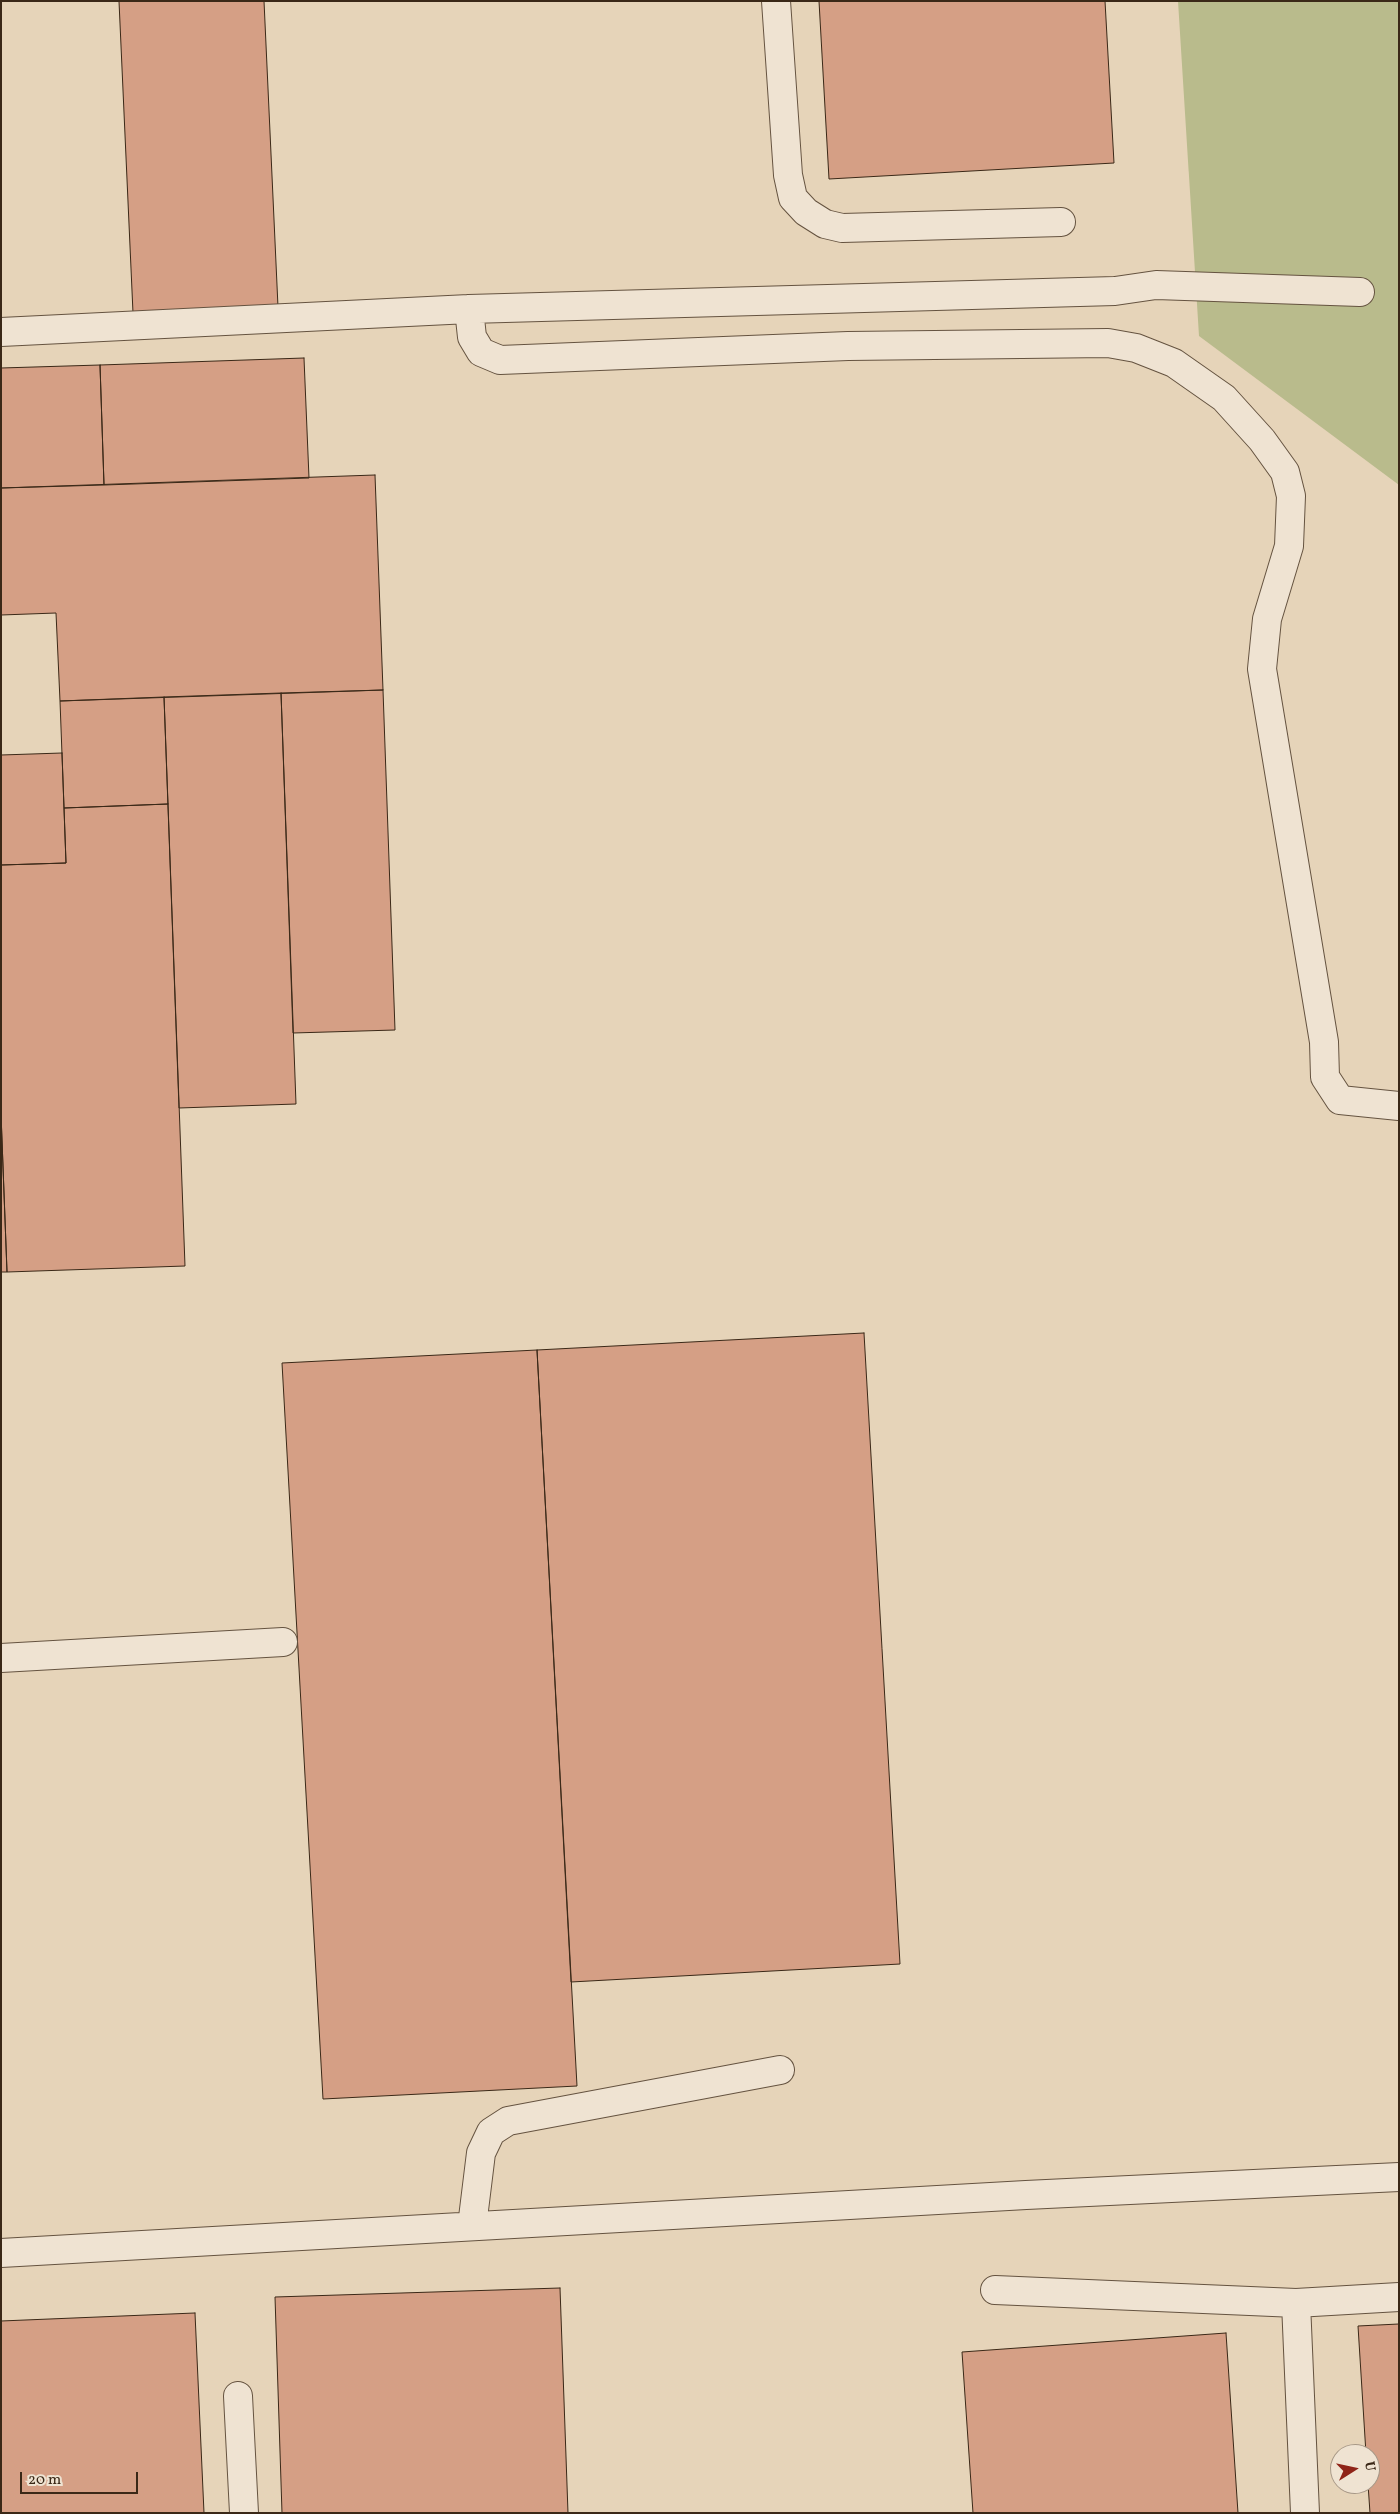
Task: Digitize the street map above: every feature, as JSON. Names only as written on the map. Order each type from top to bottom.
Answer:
[{"type":"street","points":[[776,1],[788,175],[793,198],[806,212],[825,224],[842,228],[1061,222]]},
{"type":"street","points":[[1,332],[469,310],[1105,291],[1156,285],[1360,292]]},
{"type":"street","points":[[469,310],[472,337],[481,352],[500,360],[848,346],[1108,343],[1136,348],[1174,363],[1224,398],[1262,440],[1285,472],[1291,496],[1289,546],[1268,619],[1262,668],[1324,1042],[1325,1076],[1340,1100],[1399,1106]]},
{"type":"street","points":[[1,1658],[283,1642]]},
{"type":"street","points":[[472,2226],[481,2153],[491,2132],[508,2121],[780,2070]]},
{"type":"street","points":[[1,2253],[1399,2177]]},
{"type":"street","points":[[995,2290],[1296,2303],[1399,2297]]},
{"type":"street","points":[[1296,2303],[1305,2513]]},
{"type":"street","points":[[238,2396],[244,2513]]},
{"type":"green space","points":[[1178,1],[1399,1],[1399,485],[1199,336]]},
{"type":"building","points":[[119,1],[264,1],[278,307],[133,313]]},
{"type":"building","points":[[819,1],[1105,1],[1114,163],[829,179]]},
{"type":"building","points":[[304,358],[309,478],[104,485],[100,365]]},
{"type":"building","points":[[100,365],[104,485],[1,488],[1,368]]},
{"type":"building","points":[[375,475],[383,690],[60,701],[56,613],[1,615],[1,488]]},
{"type":"building","points":[[383,690],[395,1030],[293,1033],[281,693]]},
{"type":"building","points":[[281,693],[296,1104],[179,1108],[164,697]]},
{"type":"building","points":[[164,697],[168,804],[64,808],[60,701]]},
{"type":"building","points":[[62,753],[66,863],[1,865],[1,755]]},
{"type":"building","points":[[168,804],[185,1266],[7,1272],[1,1114],[1,865],[66,863],[64,808]]},
{"type":"building","points":[[1,1114],[7,1272],[1,1272]]},
{"type":"building","points":[[864,1333],[900,1964],[571,1982],[537,1350]]},
{"type":"building","points":[[537,1350],[577,2086],[323,2099],[282,1363]]},
{"type":"building","points":[[560,2288],[568,2513],[282,2513],[275,2297]]},
{"type":"building","points":[[195,2313],[204,2513],[1,2513],[1,2321]]},
{"type":"building","points":[[1399,2324],[1399,2513],[1370,2513],[1369,2494],[1380,2494],[1380,2444],[1365,2444],[1358,2326]]},
{"type":"building","points":[[1226,2333],[1238,2513],[973,2513],[962,2352]]}]
